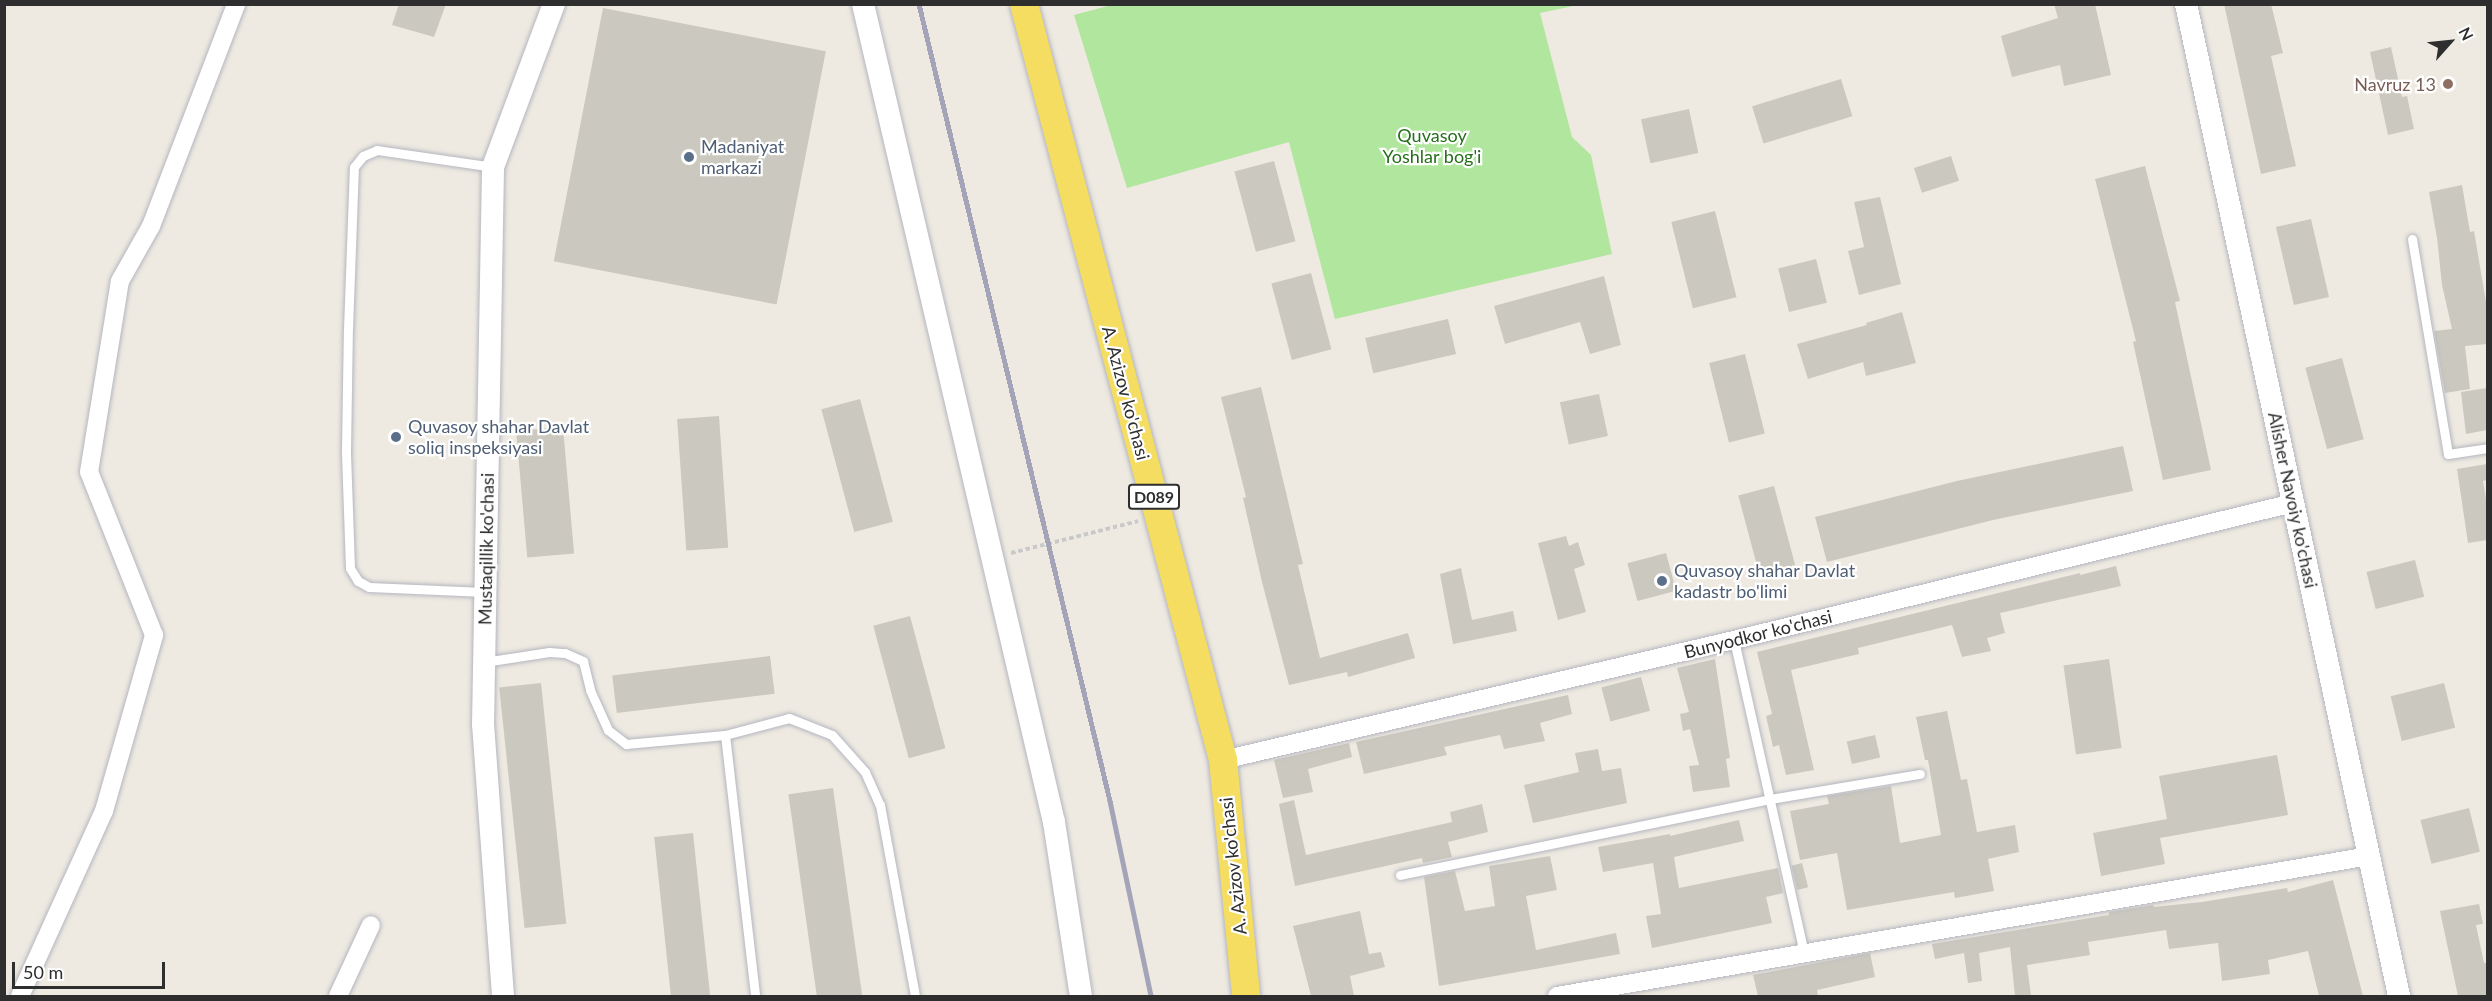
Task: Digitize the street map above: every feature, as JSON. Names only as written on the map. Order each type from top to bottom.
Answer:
[{"type":"main road","name":"A. Azizov ko'chasi","points":[[1024,4],[1223,760],[1246,996]]},
{"type":"street","points":[[20,996],[104,811],[154,635],[89,472],[120,280],[151,226],[236,4]]},
{"type":"street","name":"Mustaqillik ko'chasi","points":[[503,996],[483,726],[493,167],[554,4]]},
{"type":"street","points":[[863,4],[1054,822],[1081,996]]},
{"type":"street","name":"Alisher Navoiy ko'chasi","points":[[2186,4],[2399,996]]},
{"type":"street","name":"Bunyodkor ko'chasi","points":[[1223,760],[1734,640],[2293,503]]},
{"type":"street","points":[[1557,996],[2369,856]]},
{"type":"street","points":[[338,996],[371,925]]},
{"type":"lane","points":[[486,592],[369,587],[358,581],[350,568],[346,451],[348,329],[354,167],[363,156],[377,150],[493,167]]},
{"type":"lane","points":[[2412,239],[2448,454],[2487,448]]},
{"type":"lane","points":[[1734,640],[1804,954]]},
{"type":"lane","points":[[484,662],[549,652],[565,653],[583,661],[590,690],[608,730],[626,744],[725,735],[789,718],[832,735],[865,772],[880,805],[915,996]]},
{"type":"lane","points":[[725,735],[755,996]]},
{"type":"lane","points":[[1400,875],[1770,799],[1920,774]]},
{"type":"path","points":[[992,558],[1159,516]]},
{"type":"green space","name":"Quvasoy Yoshlar bog'i","points":[[1115,4],[1578,5],[1540,13],[1572,137],[1591,155],[1612,254],[1335,319],[1289,142],[1127,188],[1074,15]]},
{"type":"building","points":[[399,4],[446,4],[434,37],[392,25]]},
{"type":"building","points":[[2054,4],[2095,4],[2111,75],[2064,86],[2060,65],[2012,77],[2001,36],[2058,18]]},
{"type":"building","points":[[2224,4],[2271,4],[2283,53],[2271,56],[2296,166],[2261,174]]},
{"type":"building","name":"Madaniyat markazi","points":[[603,8],[826,51],[777,305],[554,261]]},
{"type":"building","points":[[2391,47],[2402,97],[2407,96],[2414,129],[2388,135],[2370,52]]},
{"type":"building","points":[[1841,79],[1852,116],[1763,143],[1752,106]]},
{"type":"building","points":[[1689,109],[1698,153],[1650,163],[1641,119]]},
{"type":"building","points":[[1951,156],[1959,181],[1922,193],[1914,168]]},
{"type":"building","points":[[1274,161],[1295,241],[1256,252],[1234,172]]},
{"type":"building","points":[[2145,166],[2180,301],[2175,302],[2211,470],[2163,480],[2133,342],[2136,341],[2095,179]]},
{"type":"building","points":[[2462,185],[2470,232],[2474,231],[2487,308],[2487,344],[2465,346],[2470,389],[2445,393],[2434,331],[2452,329],[2442,285],[2429,192]]},
{"type":"building","points":[[1880,197],[1901,284],[1859,295],[1848,251],[1864,247],[1854,202]]},
{"type":"building","points":[[1715,211],[1737,297],[1693,308],[1671,222]]},
{"type":"building","points":[[2311,219],[2329,297],[2294,305],[2276,227]]},
{"type":"building","points":[[1816,259],[1827,303],[1789,312],[1778,268]]},
{"type":"building","points":[[1311,273],[1331,349],[1292,360],[1271,284]]},
{"type":"building","points":[[1604,276],[1621,345],[1590,354],[1580,322],[1505,344],[1494,306]]},
{"type":"building","points":[[1902,312],[1916,363],[1866,376],[1863,362],[1808,379],[1797,344],[1867,325],[1866,323]]},
{"type":"building","points":[[1448,319],[1456,354],[1373,373],[1365,338]]},
{"type":"building","points":[[1745,354],[1765,434],[1729,443],[1709,363]]},
{"type":"building","points":[[2342,358],[2364,439],[2327,449],[2305,368]]},
{"type":"building","points":[[1261,387],[1303,564],[1298,565],[1320,658],[1408,633],[1415,658],[1348,677],[1347,672],[1289,685],[1262,582],[1243,498],[1246,497],[1221,397]]},
{"type":"building","points":[[2487,388],[2487,430],[2466,434],[2461,392]]},
{"type":"building","points":[[1599,394],[1608,436],[1569,444],[1560,402]]},
{"type":"building","points":[[860,399],[893,522],[854,532],[821,409]]},
{"type":"building","points":[[719,416],[728,548],[686,551],[677,419]]},
{"type":"building","points":[[563,427],[574,554],[527,558],[516,431]]},
{"type":"building","points":[[2123,446],[2133,491],[1993,520],[1827,562],[1815,517],[1957,481]]},
{"type":"building","points":[[2487,464],[2487,480],[2483,481],[2487,505],[2487,540],[2468,543],[2457,469]]},
{"type":"building","points":[[1774,486],[1795,565],[1759,575],[1738,496]]},
{"type":"building","points":[[1566,536],[1569,546],[1578,542],[1585,565],[1574,569],[1586,612],[1558,620],[1538,543]]},
{"type":"building","points":[[1666,553],[1676,591],[1637,601],[1627,563]]},
{"type":"building","points":[[2415,560],[2424,597],[2376,609],[2366,572]]},
{"type":"building","points":[[2116,566],[2121,586],[2000,613],[2005,633],[1987,638],[1991,651],[1962,657],[1952,625],[1858,648],[1859,654],[1791,670],[1814,770],[1786,775],[1779,745],[1773,747],[1766,716],[1772,714],[1757,652]]},
{"type":"building","points":[[1461,568],[1472,620],[1513,611],[1517,631],[1453,644],[1440,574]]},
{"type":"building","points":[[910,616],[945,748],[909,758],[873,626]]},
{"type":"building","points":[[770,656],[775,694],[617,713],[612,675]]},
{"type":"building","points":[[1715,659],[1730,758],[1726,759],[1730,787],[1693,792],[1689,766],[1699,765],[1690,729],[1683,731],[1680,714],[1689,712],[1677,668]]},
{"type":"building","points":[[2109,659],[2122,748],[2076,755],[2063,665]]},
{"type":"building","points":[[1641,677],[1650,711],[1610,721],[1601,688]]},
{"type":"building","points":[[541,683],[566,924],[525,928],[499,687]]},
{"type":"building","points":[[2444,683],[2455,728],[2402,741],[2391,696]]},
{"type":"building","points":[[1568,695],[1572,714],[1540,723],[1545,741],[1504,749],[1500,735],[1444,747],[1447,755],[1364,774],[1356,742]]},
{"type":"building","points":[[1947,711],[1961,780],[1967,779],[1977,832],[2015,825],[2019,852],[1988,859],[1994,891],[1955,898],[1954,892],[1847,910],[1837,853],[1800,860],[1790,811],[1829,804],[1827,796],[1891,786],[1900,843],[1941,835],[1928,760],[1925,760],[1916,717]]},
{"type":"building","points":[[1875,735],[1880,757],[1852,764],[1847,742]]},
{"type":"building","points":[[1349,743],[1352,757],[1308,769],[1313,792],[1283,798],[1274,760]]},
{"type":"building","points":[[1598,749],[1602,771],[1621,768],[1627,803],[1533,823],[1524,785],[1579,772],[1575,753]]},
{"type":"building","points":[[2277,755],[2288,815],[2160,838],[2165,864],[2101,876],[2093,833],[2167,819],[2159,776]]},
{"type":"building","points":[[833,788],[862,996],[817,996],[788,794]]},
{"type":"building","points":[[1294,800],[1306,855],[1452,822],[1450,812],[1482,804],[1488,832],[1448,842],[1452,857],[1423,863],[1422,858],[1295,886],[1279,804]]},
{"type":"building","points":[[2469,808],[2480,852],[2431,864],[2420,820]]},
{"type":"building","points":[[1739,820],[1744,841],[1674,857],[1679,888],[1778,868],[1783,893],[1766,897],[1772,923],[1652,948],[1646,916],[1661,914],[1653,863],[1603,872],[1598,847],[1670,834],[1670,836]]},
{"type":"building","points":[[693,833],[710,996],[671,996],[654,837]]},
{"type":"building","points":[[1550,856],[1557,890],[1526,896],[1536,950],[1616,933],[1620,954],[1439,986],[1424,877],[1455,871],[1465,911],[1495,906],[1489,866]]},
{"type":"building","points":[[1802,863],[1808,887],[1797,890],[1791,866]]},
{"type":"building","points":[[2333,880],[2363,996],[2319,996],[2308,951],[2268,960],[2270,974],[2222,981],[2218,943],[2169,949],[2166,930],[2088,942],[2090,955],[2027,965],[2031,996],[2015,996],[2010,947],[1979,953],[1982,981],[1968,983],[1964,953],[1935,959],[1932,944],[2109,915],[2109,912],[2153,905],[2154,907],[2202,902],[2287,888],[2288,892]]},
{"type":"building","points":[[2479,904],[2483,924],[2476,925],[2484,963],[2487,963],[2487,996],[2458,996],[2440,911]]},
{"type":"building","points":[[1360,911],[1369,954],[1381,952],[1385,967],[1350,976],[1354,996],[1311,996],[1293,926]]},
{"type":"building","points":[[1870,953],[1875,977],[1817,990],[1818,996],[1758,996],[1753,975]]},
{"type":"railway","points":[[919,4],[1110,801],[1151,996]]},
{"type":"place","name":"Navruz 13","points":[[2448,84]]},
{"type":"place","name":"Madaniyat markazi","points":[[689,157]]},
{"type":"place","name":"Quvasoy shahar Davlat soliq inspeksiyasi","points":[[396,437]]},
{"type":"place","name":"Quvasoy shahar Davlat kadastr bo'limi","points":[[1662,581]]}]
